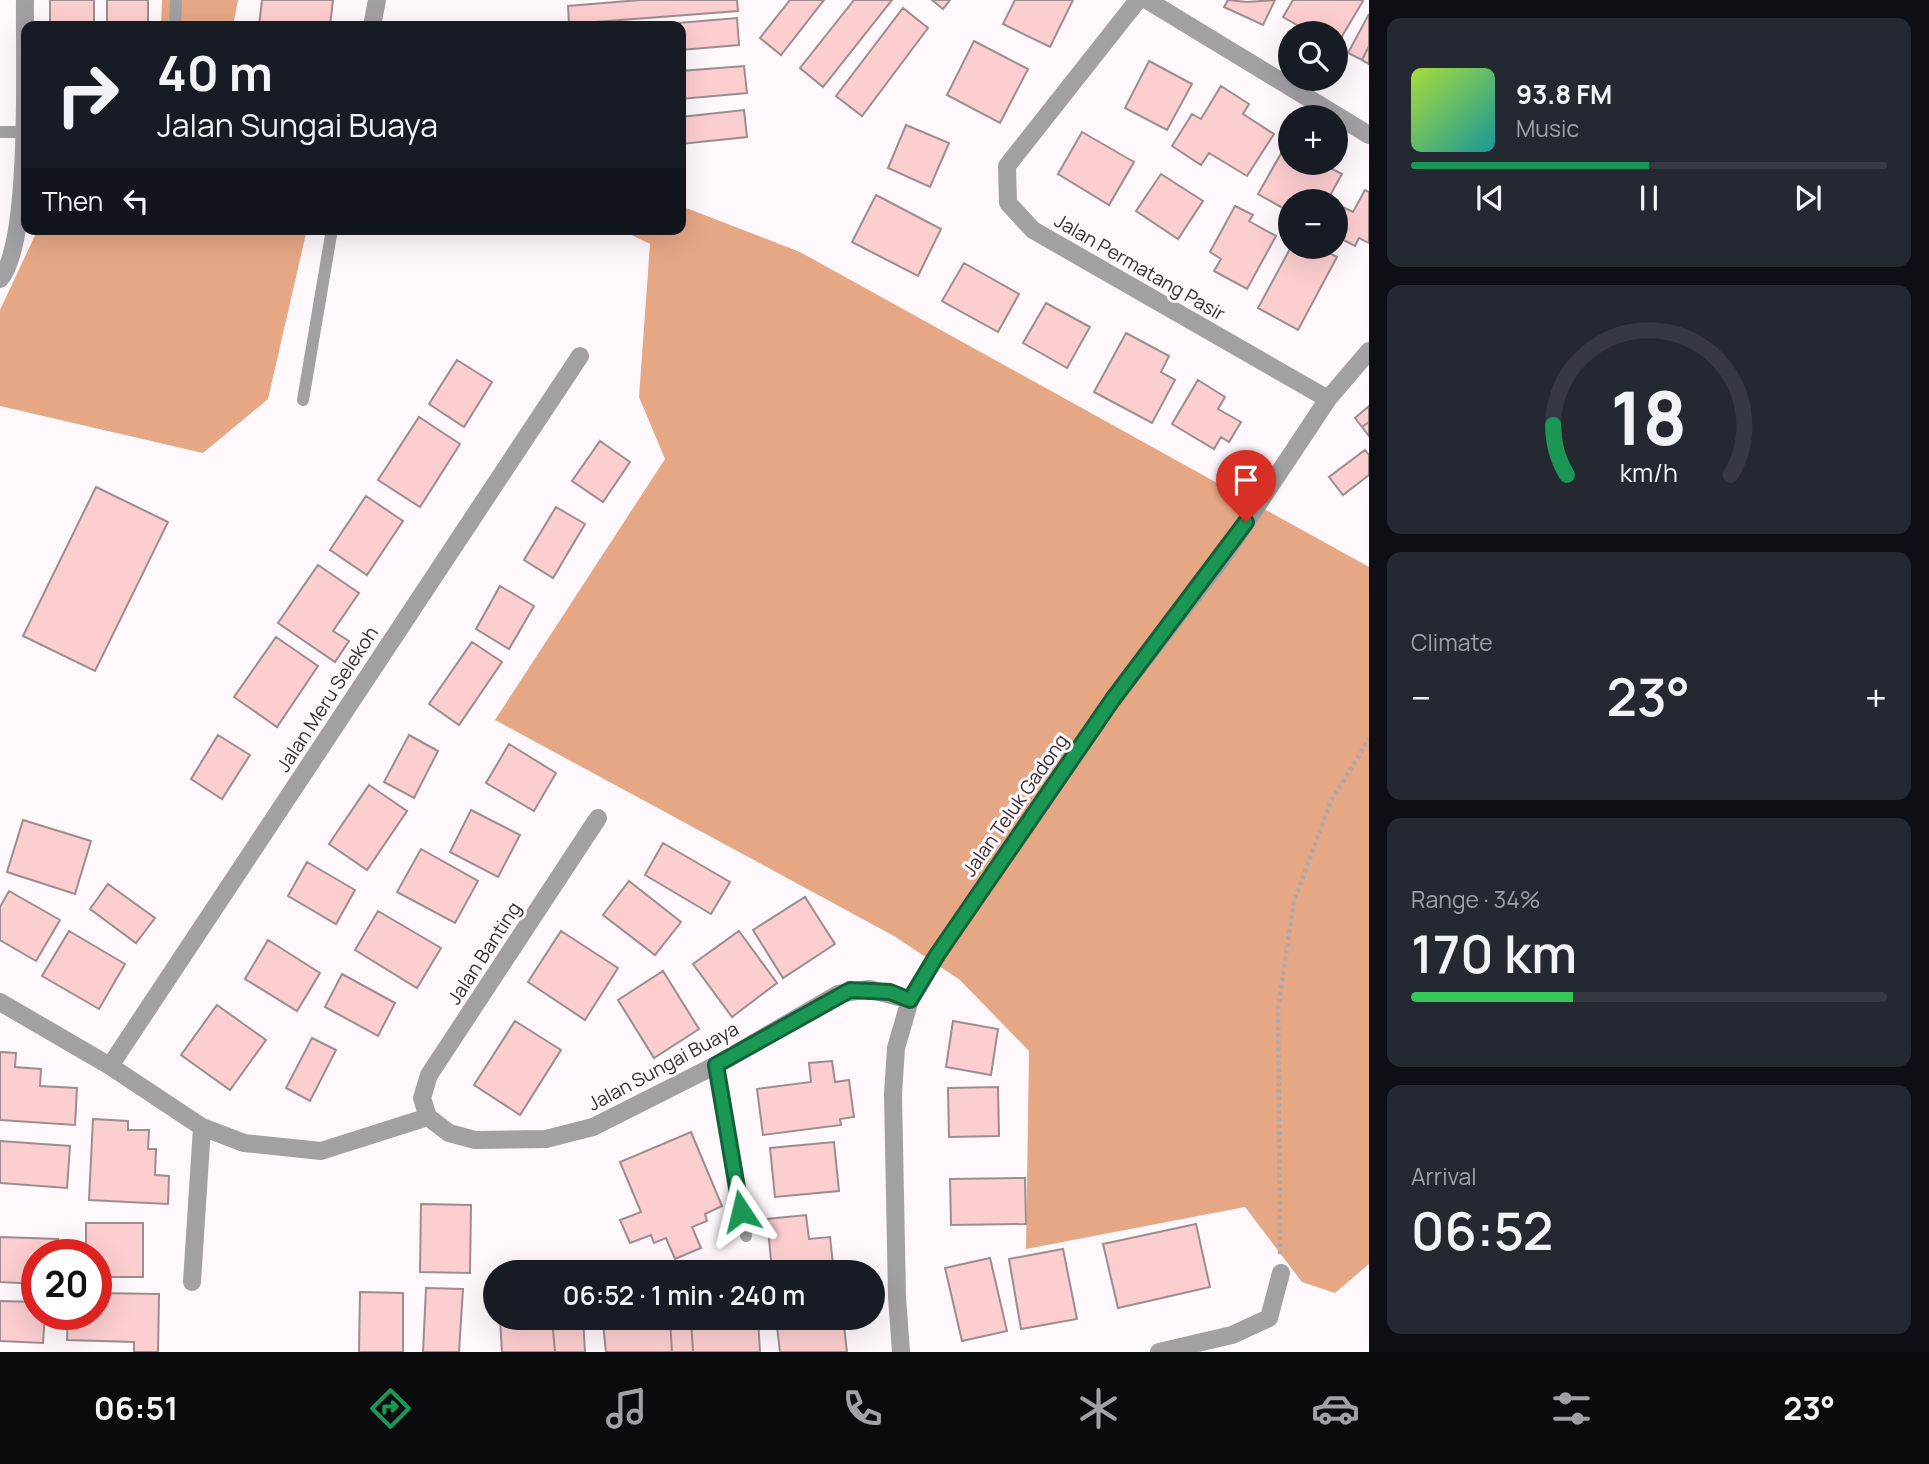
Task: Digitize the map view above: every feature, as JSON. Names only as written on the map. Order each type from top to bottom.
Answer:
[{"type":"street","points":[[25,0],[25,21]]},
{"type":"street","points":[[373,21],[377,0]]},
{"type":"street","name":"Jalan Permatang Pasir","points":[[1138,0],[1007,166],[1008,203],[1033,230],[1328,398]]},
{"type":"street","points":[[1147,0],[1369,135]]},
{"type":"street","points":[[0,279],[16,237],[21,206]]},
{"type":"street","name":"Jalan Teluk Gadong","points":[[901,1352],[897,1297],[893,1094],[896,1048],[910,1000],[937,955],[1106,710],[1220,560],[1328,398],[1369,351]]},
{"type":"street","name":"Jalan Meru Selekoh","points":[[110,1066],[580,356]]},
{"type":"street","name":"Jalan Banting","points":[[428,1117],[422,1098],[429,1075],[598,818]]},
{"type":"street","name":"Jalan Sungai Buaya","points":[[428,1117],[449,1133],[475,1140],[546,1139],[593,1127],[716,1065],[850,990],[890,992],[910,1000]]},
{"type":"street","points":[[0,1002],[110,1066],[202,1127],[244,1143],[321,1151],[428,1117]]},
{"type":"street","points":[[192,1282],[202,1127]]},
{"type":"street","points":[[1159,1352],[1232,1335],[1269,1318],[1281,1273]]},
{"type":"lane","points":[[175,21],[176,0]]},
{"type":"lane","points":[[0,132],[21,132]]},
{"type":"lane","points":[[303,400],[331,235]]},
{"type":"lane","points":[[716,1065],[746,1236]]},
{"type":"path","points":[[1281,1273],[1278,1008],[1294,901],[1331,801],[1369,739]]},
{"type":"shaded area","points":[[162,0],[238,0],[234,21],[161,21]]},
{"type":"shaded area","points":[[686,208],[800,252],[1369,567],[1369,1264],[1335,1293],[1302,1282],[1245,1207],[1026,1249],[1029,1051],[960,980],[894,936],[495,720],[665,459],[639,397],[650,244],[631,235],[686,235]]},
{"type":"shaded area","points":[[35,235],[306,235],[268,399],[203,453],[0,406],[0,310]]},
{"type":"building","points":[[50,0],[94,0],[94,21],[50,21]]},
{"type":"building","points":[[107,0],[148,0],[148,21],[107,21]]},
{"type":"building","points":[[262,0],[333,0],[331,21],[260,21]]},
{"type":"building","points":[[640,0],[737,0],[738,11],[608,21],[569,21],[568,6]]},
{"type":"building","points":[[790,0],[824,0],[781,55],[760,38]]},
{"type":"building","points":[[854,0],[892,0],[823,87],[800,68]]},
{"type":"building","points":[[932,0],[950,0],[943,9]]},
{"type":"building","points":[[1015,0],[1073,0],[1050,47],[1003,24]]},
{"type":"building","points":[[1228,0],[1275,0],[1263,25],[1224,7]]},
{"type":"building","points":[[1293,0],[1363,1],[1348,26],[1348,21],[1290,21],[1283,17]]},
{"type":"building","points":[[903,8],[928,28],[862,116],[836,96]]},
{"type":"building","points":[[1369,14],[1369,46],[1362,60],[1348,53]]},
{"type":"building","points":[[737,18],[739,45],[686,50],[686,22]]},
{"type":"building","points":[[974,41],[1028,69],[1000,123],[947,95]]},
{"type":"building","points":[[1369,46],[1369,64],[1362,60]]},
{"type":"building","points":[[1149,61],[1192,84],[1167,130],[1125,108]]},
{"type":"building","points":[[744,66],[747,93],[686,99],[686,71]]},
{"type":"building","points":[[1221,86],[1249,104],[1243,114],[1274,134],[1247,176],[1209,153],[1201,165],[1172,146],[1192,114],[1201,119]]},
{"type":"building","points":[[744,110],[747,137],[686,143],[686,116]]},
{"type":"building","points":[[906,125],[949,143],[930,187],[888,168]]},
{"type":"building","points":[[1082,132],[1134,162],[1109,205],[1058,174]]},
{"type":"building","points":[[1278,159],[1278,175],[1341,175],[1334,189],[1278,189],[1278,205],[1258,194]]},
{"type":"building","points":[[1161,174],[1203,201],[1178,239],[1136,211]]},
{"type":"building","points":[[1365,190],[1369,192],[1369,243],[1359,238],[1355,246],[1348,242],[1348,210],[1353,212]]},
{"type":"building","points":[[876,195],[941,229],[918,276],[852,242]]},
{"type":"building","points":[[1235,206],[1253,215],[1249,221],[1276,236],[1247,289],[1214,271],[1221,259],[1210,252]]},
{"type":"building","points":[[1285,259],[1336,259],[1298,330],[1258,308]]},
{"type":"building","points":[[964,263],[1019,294],[998,332],[942,301]]},
{"type":"building","points":[[1046,303],[1090,327],[1067,368],[1023,343]]},
{"type":"building","points":[[1126,333],[1169,356],[1161,372],[1175,380],[1152,423],[1094,392]]},
{"type":"building","points":[[457,360],[492,382],[464,427],[429,404]]},
{"type":"building","points":[[1198,380],[1225,397],[1218,409],[1241,422],[1229,442],[1221,437],[1214,449],[1172,424]]},
{"type":"building","points":[[1369,406],[1369,422],[1362,427],[1355,418]]},
{"type":"building","points":[[419,417],[460,444],[420,507],[378,480]]},
{"type":"building","points":[[1369,422],[1369,436],[1362,427]]},
{"type":"building","points":[[600,441],[630,462],[603,502],[572,481]]},
{"type":"building","points":[[1365,450],[1369,455],[1369,475],[1343,495],[1329,477]]},
{"type":"building","points":[[96,487],[168,522],[95,671],[23,636]]},
{"type":"building","points":[[366,496],[403,521],[367,575],[330,550]]},
{"type":"building","points":[[556,507],[585,524],[553,578],[524,560]]},
{"type":"building","points":[[318,565],[359,593],[333,631],[349,641],[335,662],[278,623]]},
{"type":"building","points":[[500,586],[534,606],[509,649],[476,629]]},
{"type":"building","points":[[276,637],[318,666],[277,727],[234,697]]},
{"type":"building","points":[[472,642],[502,662],[459,725],[429,704]]},
{"type":"building","points":[[218,735],[250,755],[222,799],[191,779]]},
{"type":"building","points":[[409,735],[438,751],[414,798],[384,782]]},
{"type":"building","points":[[509,744],[556,773],[534,811],[486,783]]},
{"type":"building","points":[[369,785],[407,811],[367,870],[329,844]]},
{"type":"building","points":[[471,810],[520,835],[498,877],[450,852]]},
{"type":"building","points":[[23,820],[91,841],[75,894],[7,872]]},
{"type":"building","points":[[663,843],[730,882],[711,914],[645,875]]},
{"type":"building","points":[[421,849],[478,881],[455,923],[397,892]]},
{"type":"building","points":[[307,862],[355,890],[336,924],[288,896]]},
{"type":"building","points":[[629,881],[681,922],[655,955],[603,915]]},
{"type":"building","points":[[108,884],[155,918],[136,943],[90,909]]},
{"type":"building","points":[[9,891],[60,920],[36,961],[0,940],[0,907]]},
{"type":"building","points":[[805,897],[835,944],[783,978],[753,930]]},
{"type":"building","points":[[378,911],[441,948],[417,988],[355,950]]},
{"type":"building","points":[[69,931],[125,964],[99,1009],[42,976]]},
{"type":"building","points":[[561,931],[618,968],[585,1020],[528,982]]},
{"type":"building","points":[[739,931],[777,983],[732,1017],[693,964]]},
{"type":"building","points":[[268,940],[320,973],[297,1011],[245,979]]},
{"type":"building","points":[[663,971],[699,1029],[654,1058],[618,1000]]},
{"type":"building","points":[[342,974],[395,1003],[378,1036],[325,1007]]},
{"type":"building","points":[[217,1005],[266,1040],[230,1090],[181,1055]]},
{"type":"building","points":[[515,1021],[561,1050],[520,1115],[474,1085]]},
{"type":"building","points":[[953,1021],[998,1029],[991,1075],[946,1067]]},
{"type":"building","points":[[312,1038],[336,1050],[310,1101],[286,1088]]},
{"type":"building","points":[[0,1052],[16,1053],[15,1067],[41,1069],[40,1086],[77,1088],[75,1125],[0,1120]]},
{"type":"building","points":[[832,1061],[835,1082],[849,1080],[854,1117],[840,1119],[841,1125],[763,1135],[757,1089],[811,1082],[809,1063]]},
{"type":"building","points":[[998,1087],[999,1136],[949,1137],[948,1088]]},
{"type":"building","points":[[93,1119],[128,1121],[128,1130],[149,1130],[148,1149],[156,1149],[155,1175],[169,1176],[168,1204],[89,1200]]},
{"type":"building","points":[[691,1132],[722,1206],[705,1214],[707,1221],[692,1227],[701,1248],[675,1259],[666,1238],[654,1243],[651,1235],[630,1243],[620,1220],[641,1212],[620,1162]]},
{"type":"building","points":[[0,1141],[70,1146],[67,1188],[0,1183]]},
{"type":"building","points":[[834,1142],[839,1191],[775,1197],[770,1148]]},
{"type":"building","points":[[1025,1178],[1026,1224],[951,1225],[950,1179]]},
{"type":"building","points":[[421,1204],[471,1205],[470,1273],[420,1272]]},
{"type":"building","points":[[806,1215],[809,1239],[830,1237],[833,1260],[771,1260],[767,1219]]},
{"type":"building","points":[[86,1223],[143,1223],[143,1277],[112,1277],[112,1239],[86,1239]]},
{"type":"building","points":[[1196,1224],[1210,1287],[1118,1308],[1103,1244]]},
{"type":"building","points":[[0,1237],[58,1239],[21,1239],[21,1283],[0,1282]]},
{"type":"building","points":[[1063,1249],[1077,1319],[1021,1329],[1009,1259]]},
{"type":"building","points":[[990,1258],[1007,1331],[962,1341],[945,1268]]},
{"type":"building","points":[[426,1288],[463,1289],[459,1352],[423,1352]]},
{"type":"building","points":[[360,1292],[403,1293],[403,1352],[359,1352]]},
{"type":"building","points":[[112,1293],[159,1294],[158,1352],[134,1352],[134,1342],[67,1340],[67,1330],[112,1330]]},
{"type":"building","points":[[0,1301],[21,1302],[21,1330],[44,1330],[43,1343],[0,1341]]},
{"type":"building","points":[[501,1330],[553,1330],[555,1352],[502,1352]]},
{"type":"building","points":[[553,1330],[584,1330],[585,1352],[555,1352]]},
{"type":"building","points":[[604,1330],[671,1330],[672,1352],[606,1352]]},
{"type":"building","points":[[671,1330],[692,1330],[693,1352],[672,1352]]},
{"type":"building","points":[[692,1330],[759,1330],[760,1352],[693,1352]]},
{"type":"building","points":[[777,1330],[844,1330],[847,1352],[780,1352]]},
{"type":"route","points":[[741,1211],[716,1065],[838,994],[869,989],[890,992],[910,1000],[937,955],[1113,699],[1246,522]]}]
